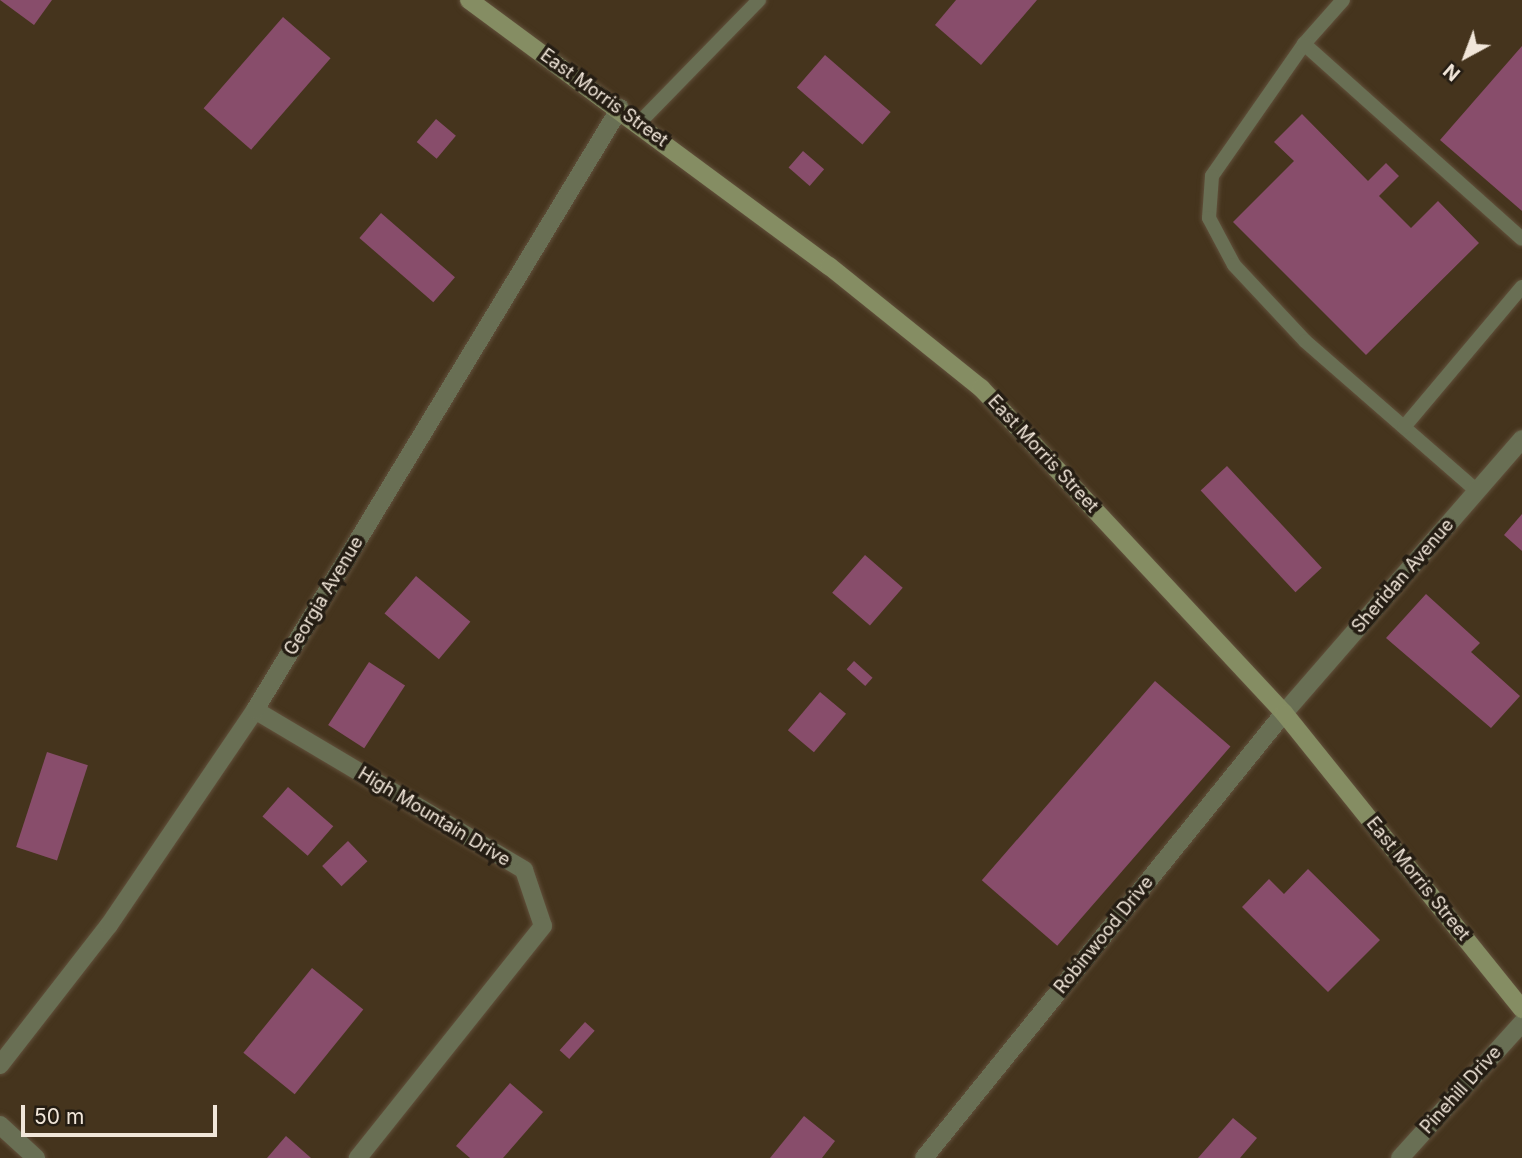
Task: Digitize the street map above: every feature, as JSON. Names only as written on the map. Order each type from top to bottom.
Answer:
[{"type":"main road","name":"East Morris Street","points":[[470,0],[620,108],[981,388],[1284,713],[1522,1009]]},
{"type":"street","name":"Georgia Avenue","points":[[0,1065],[109,925],[255,710],[620,108]]},
{"type":"street","name":"Sheridan Avenue","points":[[1284,713],[1522,439]]},
{"type":"street","name":"High Mountain Drive","points":[[255,710],[524,870],[543,926],[358,1158]]},
{"type":"street","name":"Robinwood Drive","points":[[924,1158],[1284,713]]},
{"type":"street","name":"Pinehill Drive","points":[[1400,1158],[1522,1023]]},
{"type":"street","points":[[0,1125],[36,1158]]},
{"type":"lane","points":[[639,123],[759,0]]},
{"type":"lane","points":[[1343,0],[1304,44],[1212,176],[1209,218],[1234,265],[1306,341],[1477,491]]},
{"type":"lane","points":[[1304,44],[1522,239]]},
{"type":"lane","points":[[1404,427],[1522,287]]},
{"type":"building","points":[[0,0],[52,0],[34,25]]},
{"type":"building","points":[[956,0],[1037,0],[981,65],[935,25]]},
{"type":"building","points":[[283,17],[331,58],[251,150],[204,108]]},
{"type":"building","points":[[1522,46],[1522,211],[1440,140]]},
{"type":"building","points":[[825,55],[891,112],[862,145],[797,87]]},
{"type":"building","points":[[1302,114],[1368,181],[1386,163],[1399,176],[1379,196],[1411,228],[1438,201],[1479,243],[1366,355],[1233,222],[1294,161],[1274,142]]},
{"type":"building","points":[[436,119],[456,136],[437,159],[417,142]]},
{"type":"building","points":[[803,151],[824,169],[810,186],[789,168]]},
{"type":"building","points":[[381,213],[455,277],[433,302],[359,238]]},
{"type":"building","points":[[1227,466],[1322,568],[1295,592],[1201,491]]},
{"type":"building","points":[[1522,514],[1522,551],[1504,535]]},
{"type":"building","points":[[865,555],[903,588],[870,626],[832,593]]},
{"type":"building","points":[[416,576],[470,622],[439,659],[385,614]]},
{"type":"building","points":[[1426,594],[1480,643],[1471,652],[1520,696],[1491,728],[1386,638]]},
{"type":"building","points":[[854,661],[873,678],[865,686],[847,669]]},
{"type":"building","points":[[369,662],[405,685],[364,748],[328,725]]},
{"type":"building","points":[[1155,681],[1230,747],[1057,946],[982,880]]},
{"type":"building","points":[[820,692],[846,714],[814,752],[788,730]]},
{"type":"building","points":[[47,752],[88,765],[57,860],[16,847]]},
{"type":"building","points":[[288,787],[333,826],[308,856],[262,816]]},
{"type":"building","points":[[348,841],[367,861],[342,886],[322,866]]},
{"type":"building","points":[[1308,869],[1380,940],[1328,992],[1242,907],[1269,879],[1284,894]]},
{"type":"building","points":[[312,968],[363,1010],[295,1094],[243,1053]]},
{"type":"building","points":[[585,1022],[595,1031],[569,1059],[560,1050]]},
{"type":"building","points":[[510,1083],[543,1112],[503,1158],[470,1158],[456,1146]]},
{"type":"building","points":[[804,1116],[835,1141],[822,1158],[770,1158]]},
{"type":"building","points":[[1233,1118],[1257,1138],[1240,1158],[1198,1158]]},
{"type":"building","points":[[286,1136],[311,1158],[267,1158]]}]
